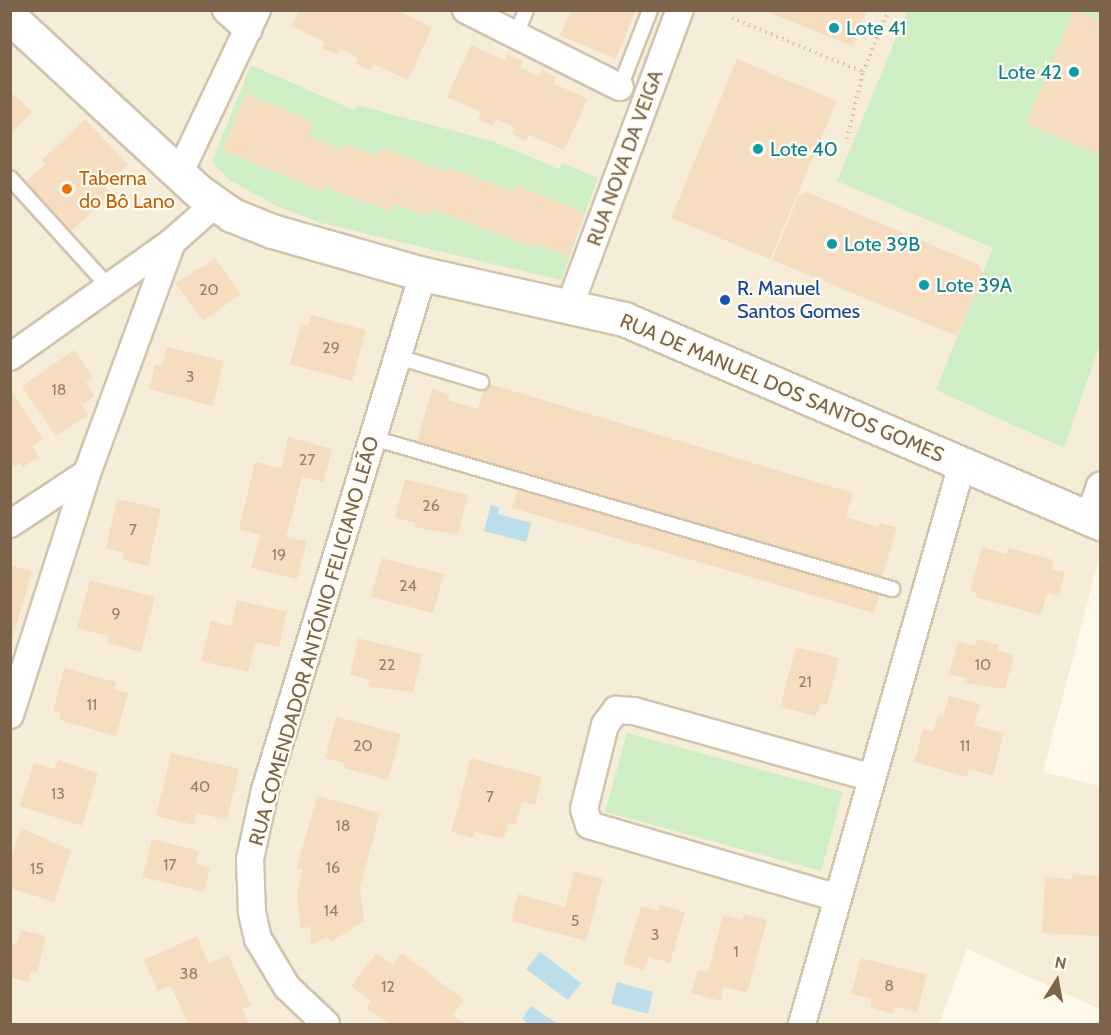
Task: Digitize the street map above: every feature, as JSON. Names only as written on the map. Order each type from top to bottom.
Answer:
[{"type":"street","points":[[179,174],[253,20],[226,10]]},
{"type":"street","points":[[466,10],[620,87]]},
{"type":"street","name":"RUA NOVA DA VEIGA","points":[[570,305],[680,10]]},
{"type":"street","name":"RUA DE MANUEL DOS SANTOS GOMES","points":[[10,17],[179,174],[216,204],[272,231],[423,274],[570,305],[676,339],[1095,520]]},
{"type":"street","points":[[10,357],[172,242],[216,204]]},
{"type":"street","points":[[10,715],[87,473],[172,242]]},
{"type":"street","name":"RUA COMENDADOR ANTÓNIO FELICIANO LEÃO","points":[[326,1024],[287,987],[258,939],[251,903],[250,859],[265,790],[423,274]]},
{"type":"street","points":[[801,1024],[962,464]]},
{"type":"street","points":[[10,525],[87,473]]},
{"type":"street","points":[[1095,520],[1101,486]]},
{"type":"street","points":[[837,898],[589,825],[584,809],[605,725],[612,713],[628,710],[872,778]]},
{"type":"lane","points":[[516,35],[526,10]]},
{"type":"lane","points":[[620,87],[650,10]]},
{"type":"lane","points":[[10,178],[109,287]]},
{"type":"lane","points":[[398,357],[481,382]]},
{"type":"lane","points":[[373,438],[892,589]]},
{"type":"path","points":[[847,140],[863,72],[888,10]]},
{"type":"path","points":[[732,18],[863,72]]},
{"type":"shaded area","points":[[10,11],[1100,11],[1100,555],[1043,772],[1100,786],[1100,1009],[967,949],[939,1024],[11,1024]]},
{"type":"green space","points":[[907,11],[1100,11],[1100,344],[1064,448],[936,390],[993,248],[837,181]]},
{"type":"green space","points":[[251,65],[354,110],[357,105],[495,142],[559,169],[562,163],[598,178],[561,280],[321,223],[279,207],[229,180],[212,162]]},
{"type":"green space","points":[[627,733],[843,792],[821,871],[605,812]]},
{"type":"water","points":[[491,505],[499,508],[498,514],[531,523],[526,542],[484,531]]},
{"type":"water","points":[[540,952],[581,983],[568,1000],[526,969]]},
{"type":"water","points":[[617,982],[653,992],[648,1014],[611,1004]]},
{"type":"water","points":[[531,1006],[558,1024],[529,1024],[522,1019]]},
{"type":"building","points":[[299,10],[398,10],[432,28],[408,80],[373,64],[370,70],[356,64],[359,58],[340,49],[337,55],[322,48],[325,42],[291,26]]},
{"type":"building","points":[[571,10],[636,10],[616,59],[560,35]]},
{"type":"building","name":"Lote 41","points":[[763,10],[867,10],[853,46]]},
{"type":"building","name":"Lote 42","points":[[1074,10],[1100,21],[1100,155],[1026,124]]},
{"type":"building","points":[[471,45],[505,61],[507,54],[523,61],[520,68],[539,76],[542,70],[556,77],[553,83],[588,99],[564,150],[529,135],[526,141],[512,134],[515,128],[496,119],[493,126],[478,119],[481,112],[447,97]]},
{"type":"building","name":"Lote 40","points":[[737,59],[837,101],[770,259],[671,218]]},
{"type":"building","points":[[10,91],[32,112],[10,134]]},
{"type":"building","points":[[246,94],[314,122],[308,136],[341,149],[344,143],[377,156],[381,147],[446,172],[448,167],[513,192],[516,186],[585,212],[568,256],[533,243],[532,247],[432,209],[429,217],[395,204],[392,212],[326,187],[324,192],[223,150]]},
{"type":"building","points":[[85,119],[128,165],[105,186],[112,193],[68,234],[22,186],[45,164],[42,160]]},
{"type":"building","points":[[807,192],[979,265],[983,273],[957,336],[772,260],[799,195]]},
{"type":"building","points":[[215,259],[241,294],[203,321],[175,283]]},
{"type":"building","points":[[311,315],[366,330],[352,381],[290,364],[301,324],[308,326]]},
{"type":"building","points":[[167,347],[224,361],[213,406],[149,389],[155,365],[162,367]]},
{"type":"building","points":[[74,350],[93,377],[86,383],[95,396],[82,405],[88,415],[56,436],[22,386]]},
{"type":"building","points":[[486,383],[853,493],[846,517],[878,527],[880,523],[897,528],[881,579],[417,441],[432,389],[449,394],[448,400],[478,409]]},
{"type":"building","points":[[10,389],[43,439],[32,446],[39,457],[23,467],[20,463],[10,469]]},
{"type":"building","points":[[288,437],[332,449],[324,482],[302,477],[286,537],[307,541],[297,579],[251,568],[260,535],[239,529],[255,462],[281,468]]},
{"type":"building","points":[[405,479],[468,495],[458,535],[414,527],[415,523],[395,518]]},
{"type":"building","points":[[518,488],[880,592],[874,613],[512,508]]},
{"type":"building","points":[[117,499],[161,509],[148,566],[123,560],[124,553],[106,548]]},
{"type":"building","points":[[982,547],[1006,554],[1008,548],[1054,560],[1052,569],[1065,572],[1059,596],[1047,593],[1041,615],[975,597],[976,592],[970,591]]},
{"type":"building","points":[[382,558],[444,574],[433,613],[371,597]]},
{"type":"building","points":[[10,565],[32,571],[11,643],[10,643]]},
{"type":"building","points":[[90,580],[155,597],[141,652],[107,643],[109,636],[77,628]]},
{"type":"building","points":[[237,600],[287,612],[279,647],[256,642],[248,672],[201,661],[211,621],[231,626]]},
{"type":"building","points":[[358,638],[422,654],[413,692],[368,687],[370,680],[350,675]]},
{"type":"building","points":[[977,639],[999,645],[997,650],[1014,655],[1005,689],[964,683],[966,678],[949,674],[958,641],[975,646]]},
{"type":"building","points":[[796,647],[839,658],[827,705],[820,703],[816,716],[780,707]]},
{"type":"building","points":[[64,668],[116,682],[114,689],[128,693],[116,736],[59,720],[61,713],[53,711]]},
{"type":"building","points":[[949,696],[980,704],[974,725],[1004,733],[993,776],[969,769],[967,777],[914,762],[923,729],[933,732],[938,716],[943,717]]},
{"type":"building","points":[[336,717],[401,734],[388,780],[344,768],[345,763],[325,758]]},
{"type":"building","points":[[171,753],[239,769],[227,820],[197,813],[194,825],[156,816]]},
{"type":"building","points":[[471,758],[542,777],[535,805],[522,802],[516,825],[508,823],[504,839],[475,832],[473,838],[451,832]]},
{"type":"building","points":[[58,760],[98,773],[82,826],[20,806],[34,763],[54,769]]},
{"type":"building","points":[[317,796],[380,813],[360,887],[364,921],[331,942],[327,937],[311,945],[310,927],[300,928],[297,893],[303,870],[297,868]]},
{"type":"building","points":[[21,828],[71,850],[54,902],[10,888],[10,861]]},
{"type":"building","points":[[152,839],[199,851],[196,864],[210,868],[204,892],[142,877]]},
{"type":"building","points":[[574,871],[603,879],[586,941],[511,921],[518,894],[565,907]]},
{"type":"building","points":[[1072,874],[1100,876],[1100,936],[1042,933],[1045,877],[1071,879]]},
{"type":"building","points":[[660,905],[685,912],[670,963],[648,957],[644,970],[623,964],[641,906],[658,911]]},
{"type":"building","points":[[744,914],[767,920],[747,993],[724,987],[721,1001],[691,993],[698,970],[708,972],[723,915],[743,920]]},
{"type":"building","points":[[21,930],[46,936],[37,973],[31,972],[29,982],[10,977],[10,943],[17,944]]},
{"type":"building","points":[[197,936],[209,964],[228,955],[251,1005],[242,1009],[249,1024],[188,1024],[171,986],[158,991],[144,960]]},
{"type":"building","points":[[376,953],[393,965],[402,953],[464,1000],[453,1015],[466,1024],[389,1024],[366,1008],[371,1001],[351,986]]},
{"type":"building","points":[[861,958],[927,975],[917,1012],[894,1007],[893,1014],[870,1007],[872,999],[851,994]]},
{"type":"place","name":"Lote 41","points":[[834,28]]},
{"type":"place","name":"Lote 42","points":[[1074,72]]},
{"type":"place","name":"Lote 40","points":[[758,149]]},
{"type":"place","name":"Taberna do Bô Lano","points":[[67,189]]},
{"type":"place","name":"Lote 39B","points":[[832,244]]},
{"type":"place","name":"Lote 39A","points":[[924,285]]},
{"type":"place","name":"R. Manuel Santos Gomes","points":[[725,300]]}]
